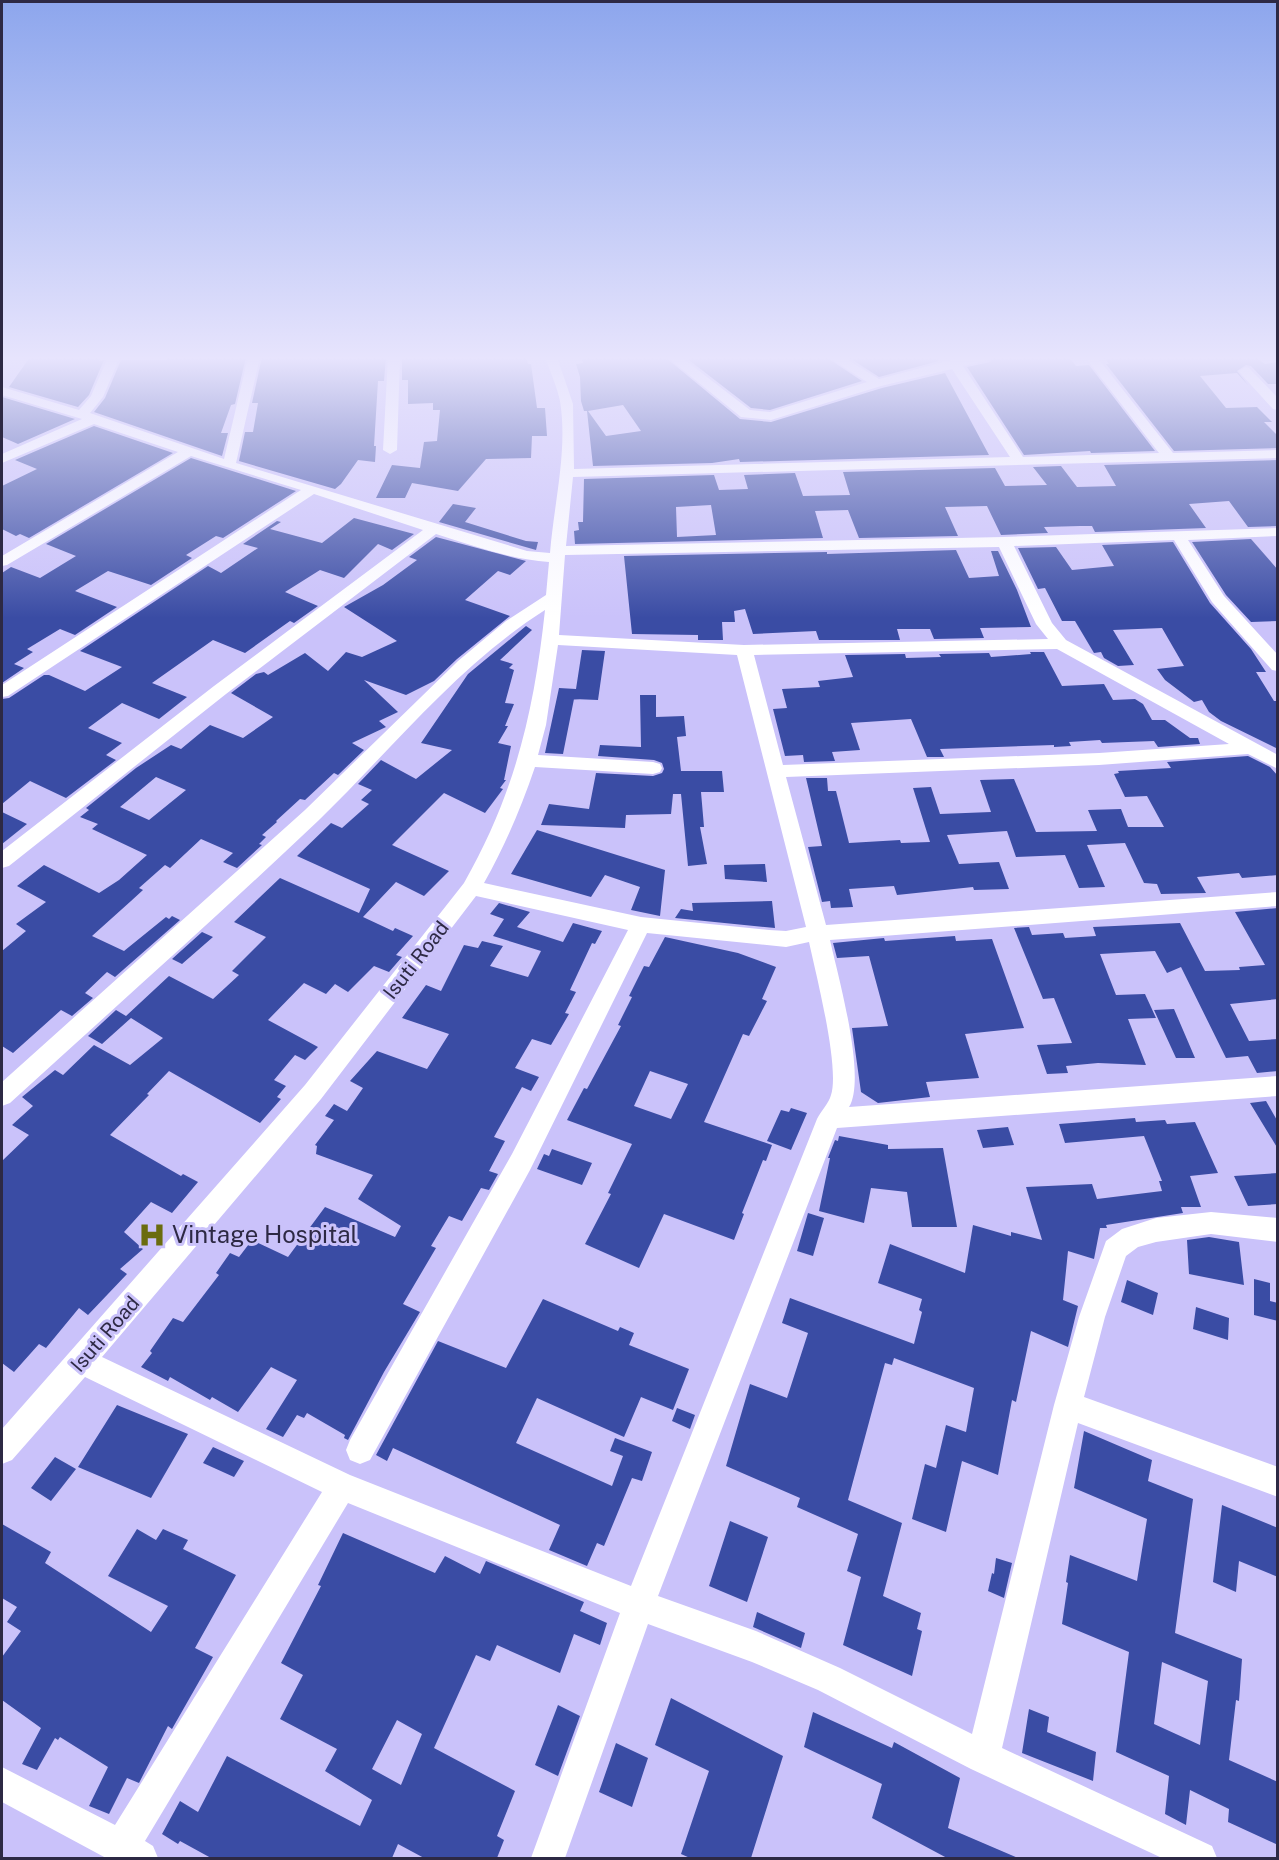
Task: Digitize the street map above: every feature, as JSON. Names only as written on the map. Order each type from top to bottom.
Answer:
[{"type":"street","points":[[2,459],[33,444]]},
{"type":"street","points":[[166,444],[434,529],[527,556],[1179,537],[1278,532]]},
{"type":"street","points":[[230,465],[235,444]]},
{"type":"street","points":[[390,444],[390,450]]},
{"type":"street","name":"Isuti Road","points":[[2,1449],[313,1092],[471,888],[494,852],[529,761],[540,718],[567,473],[567,444]]},
{"type":"street","points":[[1008,444],[1019,461]]},
{"type":"street","points":[[1159,444],[1169,457]]},
{"type":"street","points":[[2,562],[190,452]]},
{"type":"street","points":[[567,473],[1278,454]]},
{"type":"street","points":[[2,692],[312,489]]},
{"type":"street","points":[[2,861],[220,690],[434,529]]},
{"type":"street","points":[[1179,537],[1218,599],[1278,666]]},
{"type":"street","points":[[1004,542],[1044,624],[1060,644],[1278,763]]},
{"type":"street","points":[[2,1096],[312,814],[464,665],[512,624],[553,598]]},
{"type":"street","points":[[550,640],[744,650],[1060,644]]},
{"type":"street","points":[[548,1858],[617,1661],[829,1119],[843,1097],[844,1072],[818,933],[744,650]]},
{"type":"street","points":[[777,771],[1099,759],[1250,748]]},
{"type":"street","points":[[529,761],[653,768]]},
{"type":"street","points":[[471,888],[641,925],[786,939],[818,933],[1278,899]]},
{"type":"street","points":[[360,1450],[521,1162],[641,925]]},
{"type":"street","points":[[829,1119],[1278,1086]]},
{"type":"street","points":[[983,1757],[1068,1405],[1092,1317],[1115,1249],[1131,1237],[1156,1230],[1211,1223],[1278,1230]]},
{"type":"street","points":[[81,1361],[342,1486],[639,1605],[756,1647],[829,1679],[983,1757],[1200,1858]]},
{"type":"street","points":[[1068,1405],[1278,1482]]},
{"type":"street","points":[[2,1784],[131,1853],[342,1486]]},
{"type":"building","points":[[53,444],[146,444],[173,453],[29,538],[20,534],[16,536],[2,529],[2,486],[37,469],[15,460]]},
{"type":"building","points":[[187,444],[225,444],[222,456]]},
{"type":"building","points":[[243,444],[374,444],[376,446],[375,462],[358,460],[335,489],[239,461]]},
{"type":"building","points":[[424,444],[532,444],[531,458],[486,459],[458,491],[412,483],[405,498],[376,498],[392,465],[420,468]]},
{"type":"building","points":[[591,444],[983,444],[989,455],[740,462],[739,459],[712,463],[593,466]]},
{"type":"building","points":[[1017,444],[1149,444],[1155,451],[1091,453],[1090,451],[1024,455]]},
{"type":"building","points":[[1168,444],[1278,444],[1278,448],[1174,451]]},
{"type":"building","points":[[191,458],[296,491],[223,538],[216,536],[186,555],[192,558],[151,585],[108,571],[75,591],[117,607],[75,635],[60,629],[27,649],[33,652],[14,664],[24,668],[2,683],[2,573],[11,567],[40,578],[76,556],[46,544]]},
{"type":"building","points":[[1278,460],[1278,526],[1248,527],[1229,501],[1189,504],[1206,528],[1095,532],[1092,526],[1044,527],[1048,533],[1001,535],[987,506],[945,507],[958,536],[859,538],[848,510],[815,511],[823,538],[575,544],[574,531],[579,530],[578,522],[583,522],[584,479],[714,475],[719,490],[748,489],[744,475],[795,473],[803,496],[850,495],[843,472],[995,468],[1005,486],[1047,485],[1033,467],[1061,466],[1077,487],[1116,486],[1104,465]],"holes":[[[711,505],[716,535],[677,537],[676,507]]]},
{"type":"building","points":[[453,504],[476,508],[465,522],[526,541],[538,542],[536,550],[439,522]]},
{"type":"building","points":[[354,518],[414,534],[392,550],[378,544],[344,578],[320,570],[285,592],[318,606],[294,623],[290,621],[245,653],[213,640],[152,683],[187,697],[159,719],[122,703],[88,728],[122,743],[106,755],[116,760],[66,798],[30,781],[2,804],[2,699],[9,698],[44,675],[49,675],[85,691],[122,667],[80,651],[208,566],[221,573],[258,548],[243,544],[277,521],[281,522],[270,529],[322,543]]},
{"type":"building","points":[[436,537],[526,561],[510,575],[498,571],[465,600],[510,616],[434,681],[406,695],[364,680],[398,712],[379,721],[386,727],[352,743],[364,750],[338,775],[334,773],[305,800],[300,799],[276,821],[262,835],[266,837],[259,844],[262,845],[237,868],[223,862],[233,853],[201,839],[170,868],[165,865],[139,888],[143,890],[92,936],[124,951],[166,917],[169,919],[172,916],[180,920],[115,977],[107,972],[85,993],[93,998],[72,1016],[61,1010],[13,1053],[2,1046],[2,951],[26,931],[16,924],[46,902],[17,886],[44,865],[99,893],[119,880],[147,855],[92,829],[98,824],[80,817],[89,810],[86,808],[136,768],[171,745],[181,749],[210,725],[243,738],[273,717],[231,693],[256,674],[264,672],[268,675],[305,653],[328,671],[346,652],[362,657],[397,641],[344,607],[383,585],[417,560],[409,557]],"holes":[[[156,777],[186,790],[149,820],[120,807]]]},
{"type":"building","points":[[1251,539],[1278,570],[1278,621],[1251,622],[1226,595],[1192,542]]},
{"type":"building","points":[[1173,542],[1210,603],[1251,649],[1266,672],[1256,672],[1274,701],[1278,701],[1278,749],[1221,721],[1209,712],[1202,700],[1194,702],[1165,680],[1157,669],[1184,666],[1162,628],[1113,630],[1134,665],[1118,666],[1104,658],[1101,652],[1094,653],[1075,621],[1062,621],[1045,588],[1038,589],[1018,548],[1056,547],[1072,570],[1114,566],[1102,545]]},
{"type":"building","points":[[956,550],[969,578],[999,576],[991,551],[998,551],[1017,590],[1031,627],[980,628],[984,638],[934,639],[930,629],[897,629],[900,640],[819,640],[816,631],[753,634],[745,609],[734,611],[735,622],[722,622],[723,640],[698,640],[698,635],[632,634],[624,556]]},
{"type":"building","points":[[526,626],[532,630],[500,660],[513,664],[509,668],[514,670],[505,703],[514,704],[505,726],[508,726],[498,743],[511,746],[504,780],[506,780],[500,788],[503,789],[485,813],[444,793],[392,845],[449,871],[424,896],[396,882],[363,917],[393,931],[395,928],[413,936],[396,955],[402,957],[389,972],[374,966],[348,992],[335,984],[326,994],[304,983],[268,1020],[318,1047],[305,1060],[295,1055],[274,1080],[286,1086],[277,1097],[281,1099],[260,1123],[169,1071],[147,1094],[149,1095],[110,1135],[181,1176],[183,1174],[198,1182],[172,1213],[151,1202],[124,1232],[143,1249],[120,1269],[127,1274],[88,1315],[79,1308],[46,1348],[39,1344],[14,1372],[2,1363],[2,1161],[29,1135],[12,1125],[33,1106],[22,1097],[55,1070],[63,1075],[94,1045],[130,1065],[163,1038],[131,1018],[102,1044],[88,1036],[116,1010],[126,1016],[169,976],[213,999],[239,975],[232,971],[266,937],[234,922],[280,878],[359,913],[370,889],[297,856],[331,823],[342,828],[369,804],[361,800],[372,790],[358,784],[381,760],[416,779],[452,750],[421,743],[468,674]]},
{"type":"building","points":[[582,650],[605,651],[598,700],[574,699],[563,754],[545,753],[559,688],[576,689]]},
{"type":"building","points":[[1030,652],[1044,652],[1062,686],[1104,684],[1113,700],[1135,699],[1143,704],[1152,720],[1165,720],[1190,738],[1198,738],[1200,744],[1158,747],[1154,741],[1102,743],[1100,740],[1069,742],[1071,746],[1054,747],[1054,745],[940,749],[944,757],[927,757],[911,719],[851,723],[860,750],[832,752],[835,761],[804,762],[803,755],[785,756],[773,709],[787,708],[782,689],[820,687],[818,681],[853,677],[845,655],[905,654],[906,658],[941,657],[939,654],[989,653],[991,657],[1031,654]]},
{"type":"building","points":[[640,695],[656,695],[656,717],[684,716],[686,736],[677,737],[681,771],[722,771],[724,792],[701,792],[704,827],[700,827],[707,864],[688,866],[681,794],[673,794],[671,814],[626,815],[625,828],[541,825],[549,804],[589,809],[596,773],[653,776],[662,773],[664,769],[662,763],[654,760],[598,756],[600,745],[641,747]]},
{"type":"building","points":[[1248,756],[1270,767],[1278,776],[1278,875],[1242,878],[1239,873],[1197,877],[1206,893],[1161,894],[1157,884],[1144,883],[1125,843],[1087,845],[1105,887],[1079,888],[1065,855],[1016,857],[1007,831],[947,835],[959,864],[999,862],[1009,889],[974,890],[973,887],[897,895],[894,886],[849,889],[853,907],[831,908],[830,901],[822,902],[808,847],[822,846],[806,778],[827,778],[828,791],[836,791],[849,843],[900,840],[901,843],[930,842],[913,788],[931,787],[940,814],[991,812],[980,780],[1014,779],[1036,832],[1097,831],[1088,810],[1121,809],[1128,827],[1164,827],[1147,796],[1125,797],[1114,774],[1119,773],[1118,771],[1171,768],[1167,762]]},
{"type":"building","points":[[2,812],[27,824],[2,844]]},
{"type":"building","points":[[537,830],[665,870],[660,916],[631,910],[640,887],[605,875],[591,897],[511,874]]},
{"type":"building","points":[[765,864],[767,882],[725,879],[724,865]]},
{"type":"building","points":[[772,901],[775,928],[675,918],[681,909],[693,911],[692,903]]},
{"type":"building","points":[[499,903],[530,912],[517,927],[563,942],[573,923],[602,931],[595,944],[592,943],[570,990],[576,992],[565,1013],[569,1014],[551,1045],[532,1039],[515,1068],[539,1077],[531,1091],[522,1087],[494,1137],[505,1141],[489,1171],[498,1174],[489,1190],[481,1188],[462,1221],[449,1216],[431,1246],[436,1248],[403,1304],[420,1312],[384,1372],[348,1440],[344,1438],[345,1435],[307,1413],[304,1418],[297,1415],[283,1437],[266,1429],[297,1380],[271,1367],[238,1412],[212,1397],[210,1400],[170,1377],[168,1381],[141,1367],[173,1318],[183,1322],[219,1275],[216,1273],[230,1253],[239,1257],[252,1240],[288,1257],[325,1207],[395,1237],[401,1226],[358,1199],[373,1175],[316,1154],[317,1146],[315,1145],[334,1120],[325,1116],[334,1104],[347,1111],[363,1088],[350,1081],[377,1051],[427,1069],[449,1034],[402,1018],[426,985],[441,991],[464,945],[478,948],[482,941],[503,946],[490,966],[528,977],[541,951],[493,936],[504,919],[490,914]]},
{"type":"building","points":[[1278,908],[1278,999],[1230,1004],[1249,1041],[1278,1039],[1278,1071],[1257,1073],[1248,1056],[1226,1058],[1181,967],[1167,973],[1155,951],[1100,954],[1116,995],[1145,994],[1156,1018],[1128,1019],[1146,1065],[1098,1063],[1066,1066],[1068,1073],[1047,1074],[1037,1045],[1072,1043],[1054,998],[1043,999],[1014,928],[1029,927],[1032,935],[1063,933],[1065,938],[1096,936],[1093,927],[1180,923],[1205,971],[1240,970],[1239,967],[1265,965],[1235,912]]},
{"type":"building","points":[[202,932],[213,937],[182,964],[172,959]]},
{"type":"building","points":[[955,936],[956,941],[992,939],[1024,1028],[965,1034],[979,1078],[926,1082],[930,1097],[878,1103],[861,1092],[852,1028],[888,1026],[869,956],[837,958],[833,943],[884,938],[885,941]]},
{"type":"building","points":[[665,937],[738,953],[776,967],[762,999],[767,1001],[749,1036],[743,1034],[704,1122],[772,1145],[766,1161],[763,1160],[734,1240],[664,1214],[639,1268],[585,1244],[611,1194],[608,1193],[632,1144],[567,1120],[584,1088],[587,1089],[621,1026],[618,1025],[632,997],[629,996],[644,966],[649,967]],"holes":[[[650,1071],[688,1084],[671,1119],[634,1106]]]},
{"type":"building","points":[[1174,1009],[1195,1058],[1176,1058],[1154,1010]]},
{"type":"building","points":[[1266,1101],[1278,1122],[1278,1149],[1250,1103]]},
{"type":"building","points":[[791,1108],[807,1113],[791,1150],[767,1141],[781,1110],[789,1112]]},
{"type":"building","points":[[1135,1118],[1136,1122],[1165,1120],[1167,1124],[1195,1122],[1218,1173],[1190,1176],[1201,1207],[1181,1207],[1183,1213],[1106,1225],[1107,1228],[1100,1228],[1094,1259],[1068,1251],[1063,1300],[1078,1306],[1068,1347],[1031,1331],[1016,1402],[1012,1400],[998,1475],[962,1461],[946,1532],[912,1519],[925,1464],[936,1468],[946,1425],[966,1432],[974,1388],[894,1358],[892,1365],[885,1363],[848,1500],[902,1523],[883,1596],[921,1613],[917,1629],[922,1631],[912,1676],[843,1645],[861,1577],[847,1571],[858,1534],[797,1507],[800,1498],[726,1466],[750,1384],[787,1398],[808,1333],[782,1323],[790,1298],[914,1344],[922,1312],[919,1310],[922,1299],[878,1283],[890,1244],[965,1273],[973,1225],[1011,1236],[1011,1232],[1042,1240],[1026,1187],[1092,1184],[1097,1199],[1162,1191],[1159,1181],[1162,1181],[1144,1136],[1065,1143],[1059,1124]]},
{"type":"building","points":[[1008,1127],[1014,1145],[983,1148],[977,1130]]},
{"type":"building","points":[[839,1136],[888,1145],[888,1149],[943,1148],[957,1227],[912,1227],[907,1192],[871,1188],[864,1223],[819,1211],[830,1158],[828,1158]]},
{"type":"building","points":[[552,1149],[592,1163],[582,1185],[537,1169],[544,1154],[549,1156]]},
{"type":"building","points":[[1278,1173],[1278,1204],[1248,1206],[1234,1176]]},
{"type":"building","points":[[808,1213],[824,1218],[813,1256],[797,1251]]},
{"type":"building","points":[[1209,1237],[1239,1242],[1244,1285],[1189,1274],[1187,1240]]},
{"type":"building","points":[[1254,1279],[1270,1283],[1270,1301],[1278,1303],[1278,1321],[1254,1315]]},
{"type":"building","points":[[1127,1280],[1158,1293],[1153,1315],[1121,1302]]},
{"type":"building","points":[[543,1299],[618,1331],[620,1327],[634,1333],[629,1345],[689,1369],[673,1410],[641,1397],[624,1437],[537,1398],[516,1443],[612,1486],[623,1456],[610,1451],[615,1438],[652,1452],[642,1481],[632,1478],[604,1546],[597,1543],[587,1566],[549,1550],[560,1525],[393,1448],[387,1461],[376,1455],[438,1341],[506,1368]]},
{"type":"building","points":[[1196,1307],[1229,1318],[1228,1340],[1193,1329]]},
{"type":"building","points":[[117,1405],[188,1434],[151,1498],[78,1467]]},
{"type":"building","points":[[677,1408],[695,1415],[690,1429],[672,1421]]},
{"type":"building","points":[[1084,1431],[1152,1460],[1148,1481],[1193,1499],[1175,1633],[1242,1659],[1239,1701],[1236,1700],[1229,1760],[1278,1782],[1278,1845],[1228,1822],[1229,1809],[1190,1790],[1186,1825],[1165,1814],[1169,1776],[1116,1752],[1129,1652],[1062,1624],[1068,1583],[1066,1582],[1070,1555],[1137,1581],[1147,1519],[1074,1488]],"holes":[[[1162,1662],[1208,1681],[1200,1745],[1154,1724]]]},
{"type":"building","points":[[213,1447],[244,1461],[234,1477],[203,1463]]},
{"type":"building","points":[[55,1457],[76,1469],[51,1501],[31,1488]]},
{"type":"building","points":[[1222,1505],[1278,1528],[1278,1577],[1239,1561],[1236,1592],[1213,1582]]},
{"type":"building","points":[[730,1521],[768,1537],[747,1602],[709,1586]]},
{"type":"building","points":[[2,1524],[51,1552],[45,1563],[151,1632],[168,1606],[108,1576],[137,1529],[156,1540],[163,1529],[188,1540],[183,1549],[236,1575],[195,1648],[213,1657],[172,1729],[168,1726],[139,1783],[127,1778],[109,1814],[89,1806],[108,1767],[60,1737],[58,1740],[55,1738],[37,1770],[22,1764],[41,1728],[2,1700],[2,1657],[21,1631],[7,1622],[17,1607],[2,1598]]},
{"type":"building","points":[[343,1533],[435,1573],[445,1556],[480,1574],[486,1561],[584,1602],[580,1611],[607,1623],[600,1645],[574,1634],[560,1673],[497,1645],[490,1661],[476,1655],[434,1748],[515,1791],[497,1836],[504,1840],[497,1858],[424,1858],[398,1844],[392,1858],[211,1858],[180,1841],[178,1844],[162,1834],[180,1801],[198,1812],[227,1756],[360,1826],[372,1800],[325,1771],[337,1749],[280,1719],[303,1675],[281,1663],[321,1586],[318,1585]],"holes":[[[397,1720],[422,1734],[401,1785],[372,1769]]]},
{"type":"building","points":[[996,1558],[1012,1563],[1004,1598],[988,1591],[992,1573],[994,1574]]},
{"type":"building","points":[[757,1612],[805,1633],[801,1648],[753,1627]]},
{"type":"building","points":[[671,1698],[783,1756],[751,1858],[690,1858],[681,1854],[709,1771],[655,1745]]},
{"type":"building","points":[[558,1705],[580,1716],[558,1776],[535,1765]]},
{"type":"building","points":[[1029,1709],[1049,1717],[1047,1732],[1096,1752],[1093,1781],[1022,1753]]},
{"type":"building","points":[[813,1712],[892,1748],[894,1742],[960,1778],[948,1828],[1018,1858],[947,1858],[872,1818],[882,1784],[804,1747]]},
{"type":"building","points":[[616,1743],[648,1758],[632,1807],[599,1792]]},
{"type":"place","name":"Vintage Hospital","points":[[152,1235]]}]
